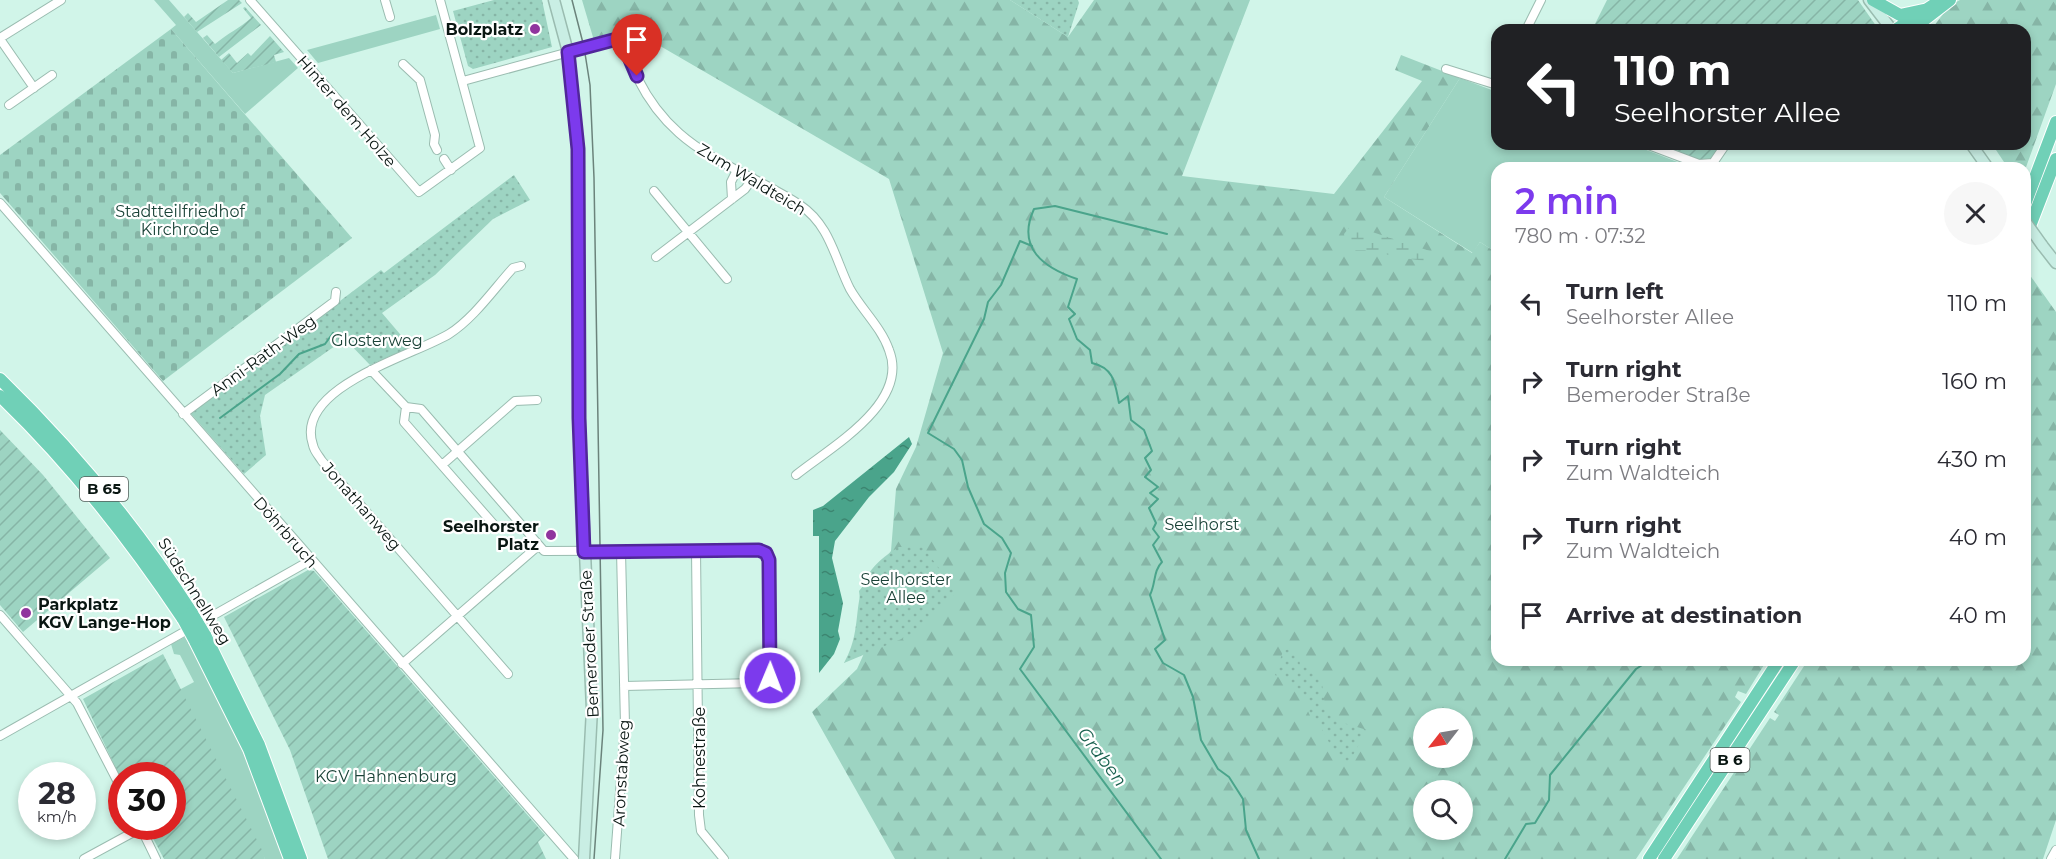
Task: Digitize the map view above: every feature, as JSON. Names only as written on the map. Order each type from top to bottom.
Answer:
[{"type":"highway","points":[[1871,0],[1900,15],[1929,12]]},
{"type":"highway","points":[[1917,24],[1941,0]]},
{"type":"highway","points":[[1905,24],[1950,0]]},
{"type":"highway","points":[[1922,24],[1929,12]]},
{"type":"highway","points":[[2031,188],[2056,122]]},
{"type":"highway","points":[[2031,224],[2056,159]]},
{"type":"highway","points":[[2043,195],[2056,178]]},
{"type":"highway","name":"Südschnellweg","points":[[0,379],[94,477],[136,531],[200,638],[259,745],[302,859]]},
{"type":"highway","name":"Südschnellweg","points":[[0,396],[85,485],[187,616]]},
{"type":"highway","name":"Südschnellweg","points":[[200,638],[249,749],[290,859]]},
{"type":"highway","name":"B 6","points":[[1649,859],[1775,666]]},
{"type":"highway","name":"B 6","points":[[1664,859],[1791,666]]},
{"type":"main road","name":"Bemeroder Straße","points":[[554,0],[568,52],[578,149],[579,418],[592,709],[584,859]]},
{"type":"main road","points":[[1871,0],[1889,24]]},
{"type":"main road","points":[[2031,229],[2056,263]]},
{"type":"street","name":"Hinter dem Holze","points":[[250,0],[416,190],[422,191],[480,148],[440,0]]},
{"type":"street","points":[[385,0],[390,17]]},
{"type":"street","points":[[1529,24],[1541,0]]},
{"type":"street","points":[[34,88],[0,38],[58,1]]},
{"type":"street","name":"Zum Waldteich","points":[[568,52],[617,39],[626,50],[645,90],[666,120],[692,143],[802,206],[818,221],[830,239],[854,297],[885,340],[893,366],[889,393],[882,404],[796,475]]},
{"type":"street","points":[[463,81],[568,52]]},
{"type":"street","points":[[403,64],[420,80],[437,150]]},
{"type":"street","points":[[1446,69],[1491,83]]},
{"type":"street","points":[[9,105],[52,75]]},
{"type":"street","points":[[1662,150],[1694,162]]},
{"type":"street","points":[[444,159],[451,170]]},
{"type":"street","points":[[732,199],[730,182],[738,170]]},
{"type":"street","points":[[656,257],[746,189],[753,178]]},
{"type":"street","points":[[654,191],[727,279]]},
{"type":"street","name":"Döhrbruch","points":[[0,203],[574,859]]},
{"type":"street","points":[[521,266],[513,268],[468,319],[448,334],[371,370],[406,406],[421,409],[544,551],[759,550],[766,553],[769,560],[770,678],[757,683],[624,686]]},
{"type":"street","name":"Anni-Rath-Weg","points":[[183,414],[335,301],[336,292]]},
{"type":"street","name":"Jonathanweg","points":[[371,370],[347,384],[319,410],[313,424],[313,445],[322,461],[459,615]]},
{"type":"street","points":[[442,465],[515,401],[537,400]]},
{"type":"street","points":[[406,406],[404,422],[496,526],[524,528]]},
{"type":"street","points":[[402,664],[538,546]]},
{"type":"street","name":"Kohnestraße","points":[[696,550],[699,815],[701,831],[724,859]]},
{"type":"street","name":"Aronstabweg","points":[[615,859],[622,780],[624,686],[621,551]]},
{"type":"street","points":[[0,736],[311,560]]},
{"type":"street","points":[[0,615],[69,697],[77,703],[108,763]]},
{"type":"street","points":[[459,615],[508,674]]},
{"type":"street","points":[[84,859],[117,840]]},
{"type":"street","points":[[146,840],[156,859]]},
{"type":"street","points":[[2051,859],[2056,850]]},
{"type":"green space","points":[[154,0],[169,0],[233,73],[289,58],[298,68],[245,114],[171,29],[176,25]]},
{"type":"green space","points":[[228,0],[239,0],[242,3],[197,32],[184,17],[188,13],[196,22]]},
{"type":"green space","points":[[494,0],[542,0],[552,47],[473,69],[468,66],[453,11]]},
{"type":"green space","name":"Seelhorst","points":[[582,0],[1010,0],[1068,37],[1094,0],[1250,0],[1182,176],[1334,194],[1422,81],[1395,70],[1401,55],[1460,78],[1384,197],[1472,253],[1480,242],[1491,249],[1491,666],[1763,666],[1746,694],[1738,691],[1735,697],[1741,702],[1636,859],[895,859],[812,712],[857,669],[866,649],[859,591],[891,551],[896,489],[916,447],[943,353],[889,179],[636,32],[595,44]]},
{"type":"green space","points":[[1010,0],[1078,0],[1079,3],[1068,37]]},
{"type":"green space","points":[[1607,0],[1858,0],[1875,24],[1595,24]]},
{"type":"green space","points":[[1960,0],[2056,0],[2056,84],[2028,162],[2004,162],[1996,150],[2031,150],[2031,24],[1936,24],[1949,6]]},
{"type":"green space","points":[[245,7],[261,25],[219,57],[203,38],[207,35],[215,44],[243,25],[251,18],[243,8]]},
{"type":"green space","points":[[436,15],[440,29],[318,63],[307,50]]},
{"type":"green space","name":"Stadtteilfriedhof Kirchrode","points":[[171,29],[352,238],[163,381],[0,193],[0,155]]},
{"type":"green space","points":[[270,36],[284,52],[274,55],[276,62],[233,73],[221,60],[229,53],[237,63],[248,53],[251,56]]},
{"type":"green space","points":[[1460,78],[1491,90],[1491,150],[1646,150],[1678,162],[1491,162],[1491,249],[1480,242],[1473,253],[1384,197]]},
{"type":"green space","points":[[1672,150],[1717,150],[1711,160],[1699,160]]},
{"type":"green space","name":"Glosterweg","points":[[514,175],[530,200],[493,219],[435,275],[382,313],[411,347],[370,365],[345,339],[265,395],[260,416],[266,455],[244,474],[186,408],[328,301],[332,307],[381,270],[384,273]]},
{"type":"green space","points":[[1351,225],[1436,253],[1438,258],[1433,262],[1395,257],[1373,250],[1353,250],[1346,245],[1344,234]]},
{"type":"green space","points":[[2031,277],[2056,312],[2056,820],[2043,859],[1677,859],[1770,718],[1775,721],[1779,715],[1774,712],[1804,666],[2031,666]]},
{"type":"green space","points":[[0,430],[43,475],[110,558],[23,632],[0,605]]},
{"type":"green space","name":"Seelhorster Allee","points":[[899,547],[923,547],[957,592],[911,635],[844,663],[851,646],[859,601],[869,573],[881,560]]},
{"type":"green space","name":"KGV Hahnenburg","points":[[308,570],[314,571],[545,835],[538,842],[546,859],[328,859],[290,750],[224,617]]},
{"type":"green space","points":[[185,637],[240,745],[284,859],[265,859],[179,690],[194,682],[180,655],[174,654],[171,644]]},
{"type":"green space","points":[[1292,648],[1299,654],[1300,666],[1310,666],[1321,676],[1325,706],[1337,721],[1367,730],[1352,757],[1345,764],[1334,752],[1319,723],[1312,720],[1307,709],[1308,699],[1301,691],[1275,675],[1283,651]]},
{"type":"green space","points":[[163,654],[265,859],[164,859],[154,840],[186,840],[186,762],[113,762],[83,699]]},
{"type":"water","points":[[909,437],[912,444],[894,472],[869,497],[835,541],[832,558],[843,603],[838,631],[840,639],[834,654],[819,673],[819,536],[813,536],[813,510],[823,506]]},
{"type":"waterway","points":[[1167,234],[1055,206],[1034,209],[1028,235],[1036,255],[1054,269],[1077,279],[1068,307],[1075,314],[1069,319],[1077,339],[1090,350],[1092,363],[1105,369],[1112,377],[1119,403],[1128,396],[1131,420],[1144,430],[1152,451],[1145,458],[1151,470],[1145,477],[1158,487],[1150,493],[1158,499],[1149,508],[1156,523],[1153,529],[1159,537],[1153,545],[1162,562],[1157,569],[1150,595],[1165,640],[1155,649],[1163,663],[1184,675],[1193,697],[1201,740],[1218,769],[1229,777],[1243,799],[1246,830],[1259,859]]},
{"type":"waterway","name":"Graben","points":[[1032,246],[1020,241],[1001,285],[988,302],[984,319],[928,433],[954,449],[962,460],[968,487],[984,524],[1002,538],[1011,553],[1005,573],[1006,592],[1018,609],[1031,615],[1034,647],[1020,669],[1161,859]]},
{"type":"waterway","points":[[220,418],[280,374],[299,354],[325,344],[333,333]]},
{"type":"waterway","points":[[1505,859],[1526,824],[1535,823],[1549,800],[1550,775],[1641,666]]},
{"type":"tram line","points":[[572,0],[584,47],[590,85],[594,178],[603,730],[594,859]]},
{"type":"place","name":"Bolzplatz","points":[[535,29]]},
{"type":"place","name":"Seelhorster Platz","points":[[551,535]]},
{"type":"place","name":"Parkplatz KGV Lange-Hop","points":[[26,613]]},
{"type":"route","points":[[637,76],[626,50],[617,39],[568,52],[578,149],[581,352],[579,418],[584,552],[759,550],[766,553],[769,560],[770,678]]}]
